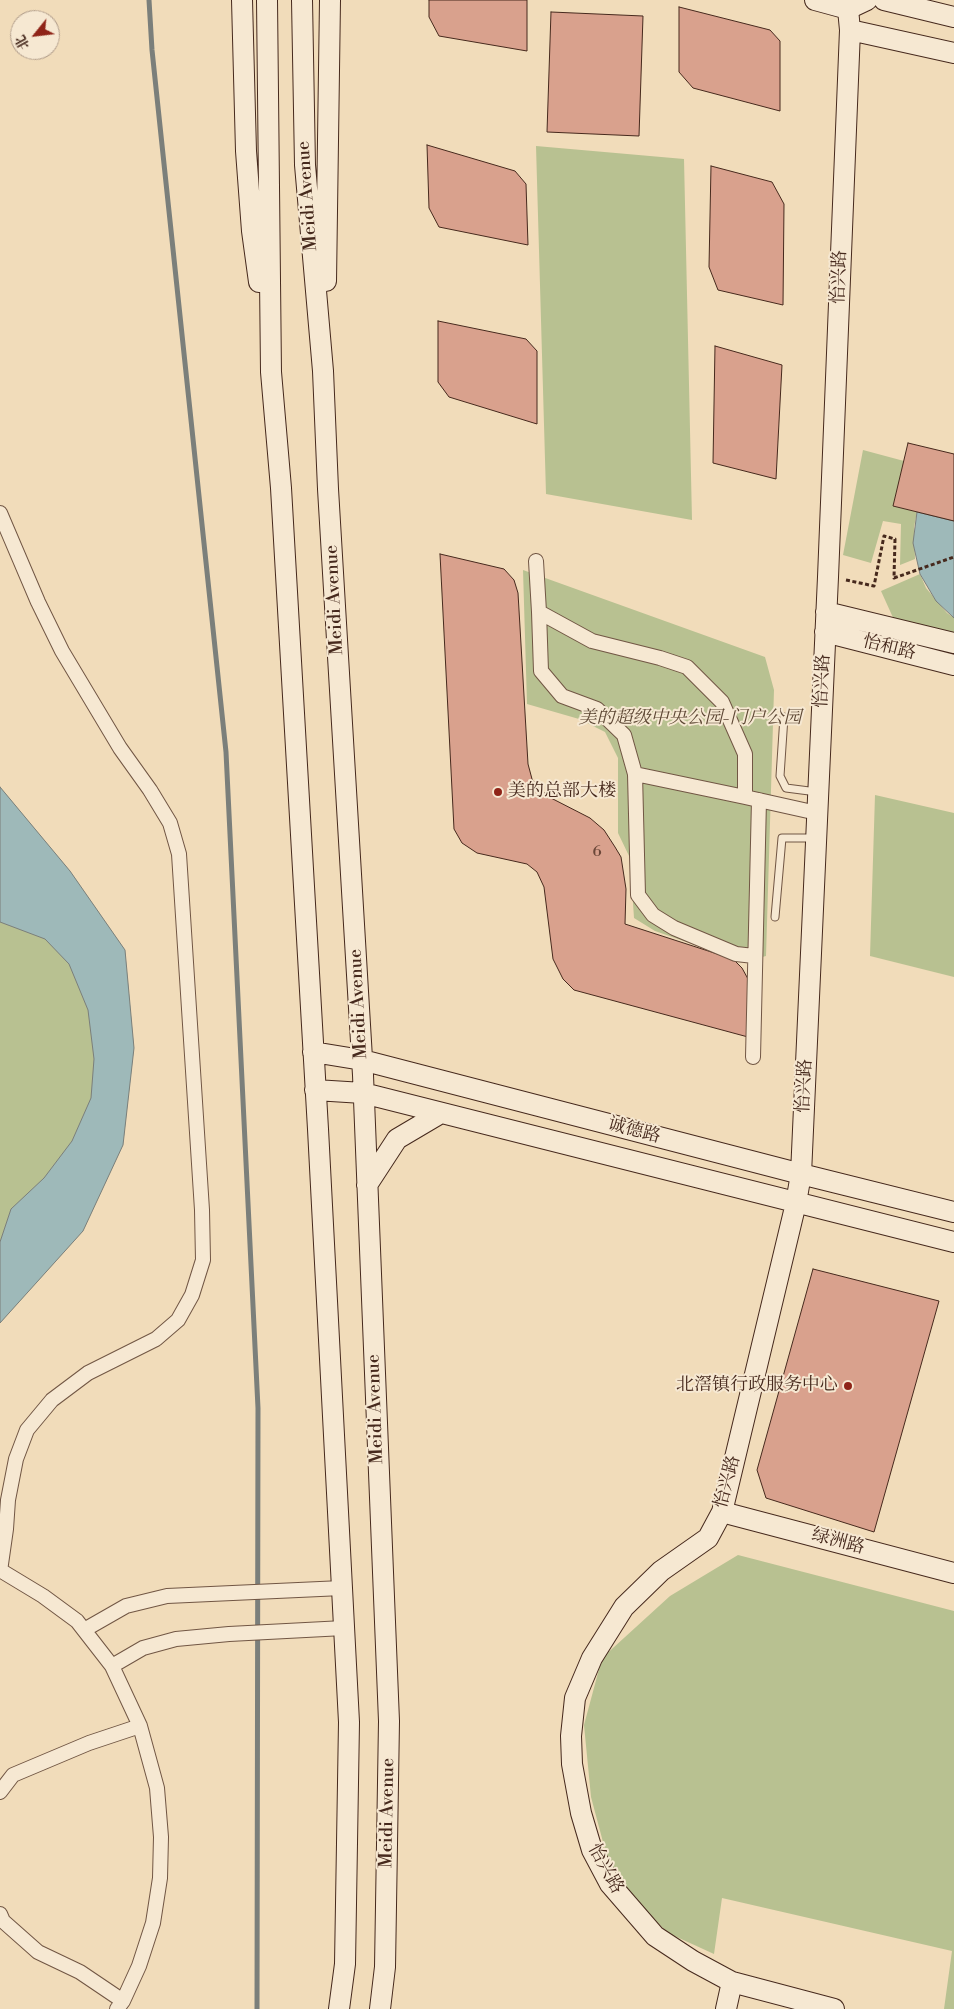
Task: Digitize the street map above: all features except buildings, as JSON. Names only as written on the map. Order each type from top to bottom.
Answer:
[{"type":"main road","points":[[242,0],[248,181],[252,231],[270,372]]},
{"type":"main road","name":"Meidi Avenue","points":[[267,0],[270,372],[281,488],[316,1090],[349,1722],[345,1964],[339,2009]]},
{"type":"main road","name":"Meidi Avenue","points":[[302,0],[305,165],[323,371],[328,489],[362,1060],[389,1722],[385,1967],[380,2009]]},
{"type":"main road","points":[[323,371],[330,0]]},
{"type":"main road","points":[[815,0],[849,4],[867,0]]},
{"type":"main road","points":[[871,0],[850,30],[954,53]]},
{"type":"main road","points":[[884,0],[954,17]]},
{"type":"main road","name":"怡兴路","points":[[834,2009],[732,1982],[693,1961],[655,1936],[610,1884],[592,1850],[581,1813],[572,1764],[571,1736],[576,1698],[592,1658],[624,1608],[661,1571],[708,1538],[722,1512],[796,1203],[801,1174],[828,577],[850,30],[849,4]]},
{"type":"main road","name":"怡和路","points":[[826,612],[954,643]]},
{"type":"main road","name":"怡和路","points":[[825,632],[954,665]]},
{"type":"main road","name":"诚德路","points":[[313,1052],[362,1060],[954,1212]]},
{"type":"main road","name":"诚德路","points":[[316,1090],[363,1094],[954,1242]]},
{"type":"main road","points":[[367,1185],[397,1139],[440,1113]]},
{"type":"main road","name":"绿洲路","points":[[722,1512],[954,1573]]},
{"type":"main road","points":[[726,2009],[732,1982]]},
{"type":"street","points":[[0,512],[38,602],[62,651],[120,748],[150,790],[170,823],[180,854],[201,1190],[203,1260],[192,1295],[178,1320],[156,1339],[88,1373],[52,1400],[26,1430],[16,1459],[8,1500],[0,1571],[43,1596],[77,1621],[112,1666],[140,1726],[157,1788],[161,1837],[160,1878],[153,1923],[139,1966],[120,2005],[80,1972],[38,1952],[3,1921],[0,1914]]},
{"type":"street","points":[[536,561],[541,671],[562,696],[597,709],[624,734],[635,774],[638,894],[653,916],[674,928],[736,954],[754,956]]},
{"type":"street","points":[[539,612],[592,641],[660,658],[687,668],[722,702],[745,754],[752,799],[753,1057]]},
{"type":"street","points":[[635,774],[817,813]]},
{"type":"street","points":[[84,1630],[126,1606],[167,1596],[342,1588]]},
{"type":"street","points":[[112,1666],[143,1648],[176,1639],[229,1634],[344,1628]]},
{"type":"street","points":[[0,1792],[13,1775],[89,1743],[140,1726]]},
{"type":"lane","points":[[784,717],[780,776],[786,788],[818,792]]},
{"type":"lane","points":[[775,917],[782,838],[816,838]]},
{"type":"path","points":[[828,577],[874,586],[884,536],[895,539],[894,578],[954,557]]},
{"type":"green space","points":[[536,146],[684,159],[692,520],[546,494]]},
{"type":"green space","points":[[863,450],[904,461],[893,506],[917,512],[914,527],[915,559],[900,565],[901,524],[883,521],[871,563],[843,555]]},
{"type":"green space","name":"美的超级中央公园-门户公园","points":[[523,570],[765,657],[774,690],[766,956],[744,962],[655,931],[634,918],[630,858],[618,833],[618,758],[605,732],[579,719],[527,704]]},
{"type":"green space","points":[[920,574],[926,588],[947,613],[954,618],[954,638],[895,622],[881,591]]},
{"type":"green space","points":[[0,787],[70,871],[125,950],[134,1048],[123,1145],[83,1231],[0,1323]]},
{"type":"green space","points":[[875,795],[954,813],[954,977],[870,956]]},
{"type":"green space","points":[[738,1555],[954,1611],[954,2009],[944,2009],[952,1951],[722,1898],[714,1954],[668,1933],[634,1900],[607,1857],[591,1797],[584,1725],[602,1658],[670,1596]]},
{"type":"water","points":[[917,512],[954,521],[954,618],[936,601],[920,574],[913,543]]},
{"type":"water","points":[[0,787],[70,871],[125,950],[134,1048],[123,1145],[83,1231],[0,1323],[0,1242],[11,1209],[44,1178],[72,1141],[91,1098],[94,1059],[88,1010],[69,964],[45,939],[0,922]]},
{"type":"waterway","points":[[149,0],[152,50],[226,752],[258,1408],[257,2009]]},
{"type":"place","name":"美的总部大楼","points":[[498,792]]},
{"type":"place","name":"北滘镇行政服务中心","points":[[848,1386]]}]
